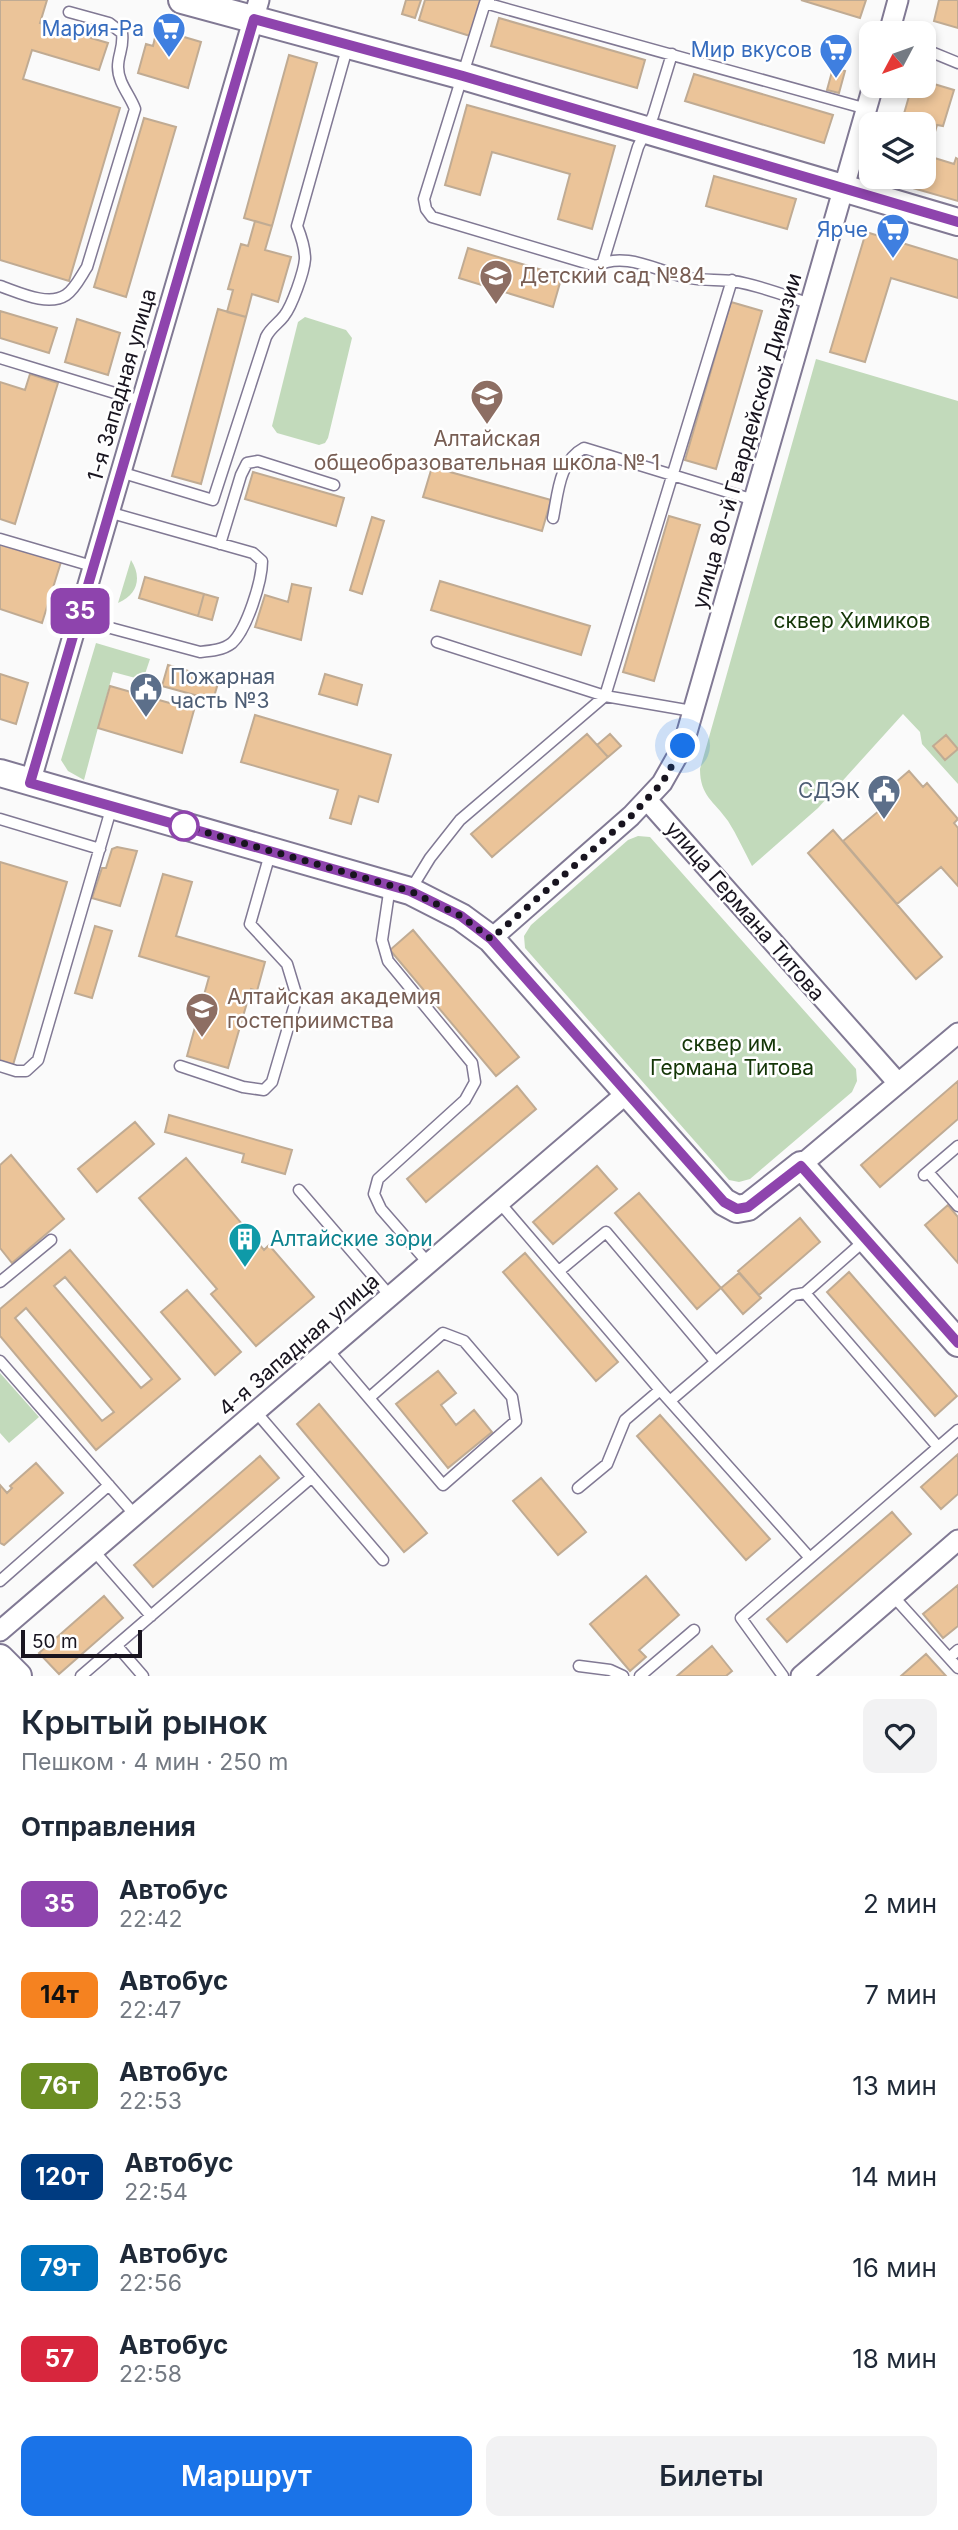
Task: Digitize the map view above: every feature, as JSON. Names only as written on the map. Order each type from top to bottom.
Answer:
[{"type":"street","points":[[182,0],[257,9],[348,45],[463,76],[958,222]]},
{"type":"street","points":[[892,21],[898,0]]},
{"type":"street","name":"1-я Западная улица","points":[[30,783],[257,9]]},
{"type":"street","name":"улица 80-й Гвардейской Дивизии","points":[[647,800],[673,768],[683,746],[870,98]]},
{"type":"street","points":[[0,773],[400,888],[461,916],[491,939],[724,1202],[737,1209],[748,1207],[801,1166],[958,1033]]},
{"type":"street","points":[[491,939],[647,800]]},
{"type":"street","name":"улица Германа Титова","points":[[647,800],[898,1083]]},
{"type":"street","name":"4-я Западная улица","points":[[0,1631],[627,1093]]},
{"type":"street","points":[[801,1166],[958,1343]]},
{"type":"street","points":[[801,1676],[958,1540]]},
{"type":"street","points":[[0,1658],[18,1676]]},
{"type":"lane","points":[[811,304],[732,280],[686,278],[632,260],[603,262],[596,266],[569,259],[432,217],[426,209],[424,199],[487,1],[867,109]]},
{"type":"lane","points":[[0,286],[25,295],[52,300],[66,295],[76,284],[87,267],[135,109],[131,96],[121,84],[117,66],[124,44],[122,33],[108,23],[69,12]]},
{"type":"lane","points":[[120,472],[213,499],[266,337],[271,327],[282,319],[289,308],[305,259],[297,226],[348,45]]},
{"type":"lane","points":[[603,262],[638,147],[647,130],[672,54]]},
{"type":"lane","points":[[936,54],[958,63]]},
{"type":"lane","points":[[429,1264],[381,1209],[374,1194],[377,1179],[465,1100],[475,1082],[472,1063],[387,961],[382,940],[400,888],[430,858],[460,820],[605,696],[732,280]]},
{"type":"lane","points":[[0,358],[141,401]]},
{"type":"lane","points":[[553,518],[566,466],[574,454],[584,449],[754,500]]},
{"type":"lane","points":[[220,544],[240,475],[247,463],[258,461],[334,485]]},
{"type":"lane","points":[[77,619],[200,652],[217,650],[231,644],[242,629],[262,573],[262,561],[253,553],[108,512]]},
{"type":"lane","points":[[0,539],[92,566]]},
{"type":"lane","points":[[437,642],[605,696],[692,711]]},
{"type":"lane","points":[[0,1066],[26,1071],[38,1060],[112,806]]},
{"type":"lane","points":[[0,819],[100,849]]},
{"type":"lane","points":[[180,1066],[243,1087],[264,1090],[272,1082],[297,997],[287,964],[250,924],[272,850]]},
{"type":"lane","points":[[958,1146],[926,1174],[958,1206]]},
{"type":"lane","points":[[299,1190],[391,1297]]},
{"type":"lane","points":[[500,1203],[660,1390],[810,1558]]},
{"type":"lane","points":[[559,1271],[606,1232],[715,1361]]},
{"type":"lane","points":[[670,1399],[794,1295],[805,1293],[866,1239]]},
{"type":"lane","points":[[0,1282],[51,1240]]},
{"type":"lane","points":[[805,1293],[938,1447]]},
{"type":"lane","points":[[328,1350],[443,1485],[516,1421],[512,1397],[464,1341],[443,1333],[369,1398]]},
{"type":"lane","points":[[0,1361],[135,1515]]},
{"type":"lane","points":[[578,1488],[607,1464],[625,1420],[660,1390]]},
{"type":"lane","points":[[256,1412],[383,1560]]},
{"type":"lane","points":[[783,1676],[741,1618],[958,1430]]},
{"type":"lane","points":[[81,1676],[312,1477]]},
{"type":"lane","points":[[0,1581],[109,1485]]},
{"type":"lane","points":[[94,1551],[152,1616]]},
{"type":"lane","points":[[893,1596],[958,1668]]},
{"type":"lane","points":[[640,1676],[694,1630]]},
{"type":"lane","points":[[117,1646],[144,1676]]},
{"type":"lane","points":[[949,1658],[958,1650]]},
{"type":"lane","points":[[579,1665],[610,1670],[623,1676]]},
{"type":"green space","points":[[305,317],[346,330],[352,338],[328,438],[325,443],[319,445],[277,433],[272,426],[298,322]]},
{"type":"green space","name":"сквер Химиков","points":[[816,359],[958,401],[958,784],[922,744],[920,732],[903,714],[818,808],[752,866],[728,821],[705,792],[700,769]]},
{"type":"green space","points":[[131,560],[136,573],[136,585],[125,600],[118,603]]},
{"type":"green space","points":[[96,643],[150,659],[143,680],[113,672],[84,780],[68,771],[61,760]]},
{"type":"green space","name":"сквер им. Германа Титова","points":[[638,836],[650,837],[856,1069],[857,1081],[852,1092],[750,1179],[739,1182],[729,1180],[525,948],[524,936],[531,925],[628,840]]},
{"type":"green space","points":[[0,1373],[39,1417],[9,1443],[0,1433]]},
{"type":"building","points":[[0,0],[47,0],[40,23],[108,43],[99,70],[32,50],[23,79],[120,108],[69,281],[0,260]]},
{"type":"building","points":[[406,0],[421,0],[415,18],[402,14]]},
{"type":"building","points":[[425,0],[481,0],[470,36],[419,20]]},
{"type":"building","points":[[801,0],[866,0],[860,18]]},
{"type":"building","points":[[939,0],[958,0],[958,28],[934,21]]},
{"type":"building","points":[[499,18],[645,60],[637,88],[491,46]]},
{"type":"building","name":"Мария-Ра","points":[[157,29],[201,42],[188,88],[138,73],[146,44],[153,46]]},
{"type":"building","points":[[289,55],[317,63],[272,226],[244,218]]},
{"type":"building","name":"Мир вкусов","points":[[833,68],[845,71],[839,93],[827,90]]},
{"type":"building","points":[[694,74],[833,115],[824,143],[685,101]]},
{"type":"building","points":[[936,85],[954,90],[943,126],[937,125],[936,128],[936,112],[904,112],[909,98],[936,98]]},
{"type":"building","points":[[467,105],[615,146],[592,229],[558,219],[570,174],[492,152],[480,195],[445,185]]},
{"type":"building","points":[[144,118],[176,127],[126,297],[94,287]]},
{"type":"building","points":[[936,158],[954,164],[956,158],[958,159],[958,201],[916,189],[936,189]]},
{"type":"building","points":[[714,176],[796,199],[787,229],[706,206]]},
{"type":"building","points":[[255,221],[272,226],[265,250],[291,257],[278,302],[252,294],[246,317],[227,312],[233,290],[228,289],[241,244],[248,246]]},
{"type":"building","points":[[866,232],[958,260],[958,298],[891,278],[865,362],[830,352]]},
{"type":"building","points":[[468,248],[562,276],[553,307],[459,278]]},
{"type":"building","points":[[731,302],[762,311],[716,469],[685,460]]},
{"type":"building","points":[[218,309],[246,317],[201,484],[172,476]]},
{"type":"building","points":[[0,311],[57,328],[49,353],[0,338]]},
{"type":"building","points":[[77,319],[120,333],[108,375],[65,362]]},
{"type":"building","points":[[30,374],[58,383],[15,524],[0,519],[0,382],[25,390]]},
{"type":"building","points":[[432,467],[551,500],[542,531],[423,497]]},
{"type":"building","points":[[253,472],[344,498],[336,526],[245,499]]},
{"type":"building","points":[[669,516],[700,525],[654,681],[623,672]]},
{"type":"building","points":[[372,517],[384,521],[362,594],[350,590]]},
{"type":"building","points":[[0,543],[61,562],[42,623],[0,609]]},
{"type":"building","points":[[145,577],[204,594],[198,616],[139,598]]},
{"type":"building","points":[[440,581],[590,626],[581,655],[431,610]]},
{"type":"building","points":[[292,584],[311,588],[301,640],[255,627],[265,595],[288,602]]},
{"type":"building","points":[[204,594],[218,598],[212,620],[198,616]]},
{"type":"building","points":[[168,665],[219,680],[213,700],[162,686]]},
{"type":"building","points":[[0,674],[28,683],[16,724],[0,719]]},
{"type":"building","points":[[325,674],[362,685],[357,705],[319,694]]},
{"type":"building","name":"Пожарная часть №3","points":[[110,686],[194,710],[182,753],[98,728]]},
{"type":"building","points":[[255,715],[391,755],[378,802],[359,796],[351,824],[330,818],[338,790],[241,762]]},
{"type":"building","points":[[587,734],[608,757],[492,857],[471,834]]},
{"type":"building","points":[[610,734],[621,746],[608,757],[597,745]]},
{"type":"building","points":[[946,735],[958,749],[945,760],[933,746]]},
{"type":"building","points":[[909,771],[923,787],[927,783],[958,819],[954,823],[958,828],[958,886],[941,867],[897,904],[843,841],[886,805],[879,797]]},
{"type":"building","points":[[833,830],[942,957],[916,979],[808,853]]},
{"type":"building","points":[[117,847],[137,851],[120,906],[92,898],[102,868],[106,868],[112,849]]},
{"type":"building","points":[[0,862],[67,882],[13,1065],[0,1061]]},
{"type":"building","points":[[163,874],[192,882],[176,936],[265,962],[257,991],[251,989],[228,1068],[187,1056],[209,977],[139,956]]},
{"type":"building","points":[[95,926],[112,931],[92,998],[75,993]]},
{"type":"building","points":[[413,930],[519,1057],[496,1076],[390,950]]},
{"type":"building","points":[[958,1081],[958,1119],[880,1187],[861,1165]]},
{"type":"building","points":[[517,1086],[536,1109],[426,1202],[407,1179]]},
{"type":"building","points":[[169,1115],[292,1150],[285,1174],[242,1162],[244,1154],[165,1132]]},
{"type":"building","points":[[135,1122],[154,1144],[97,1192],[78,1169]]},
{"type":"building","points":[[11,1155],[64,1219],[12,1263],[0,1248],[0,1165]]},
{"type":"building","name":"Алтайские зори","points":[[186,1158],[264,1250],[269,1245],[314,1297],[256,1346],[211,1294],[217,1289],[139,1198]]},
{"type":"building","points":[[597,1166],[617,1189],[553,1244],[533,1222]]},
{"type":"building","points":[[639,1193],[721,1288],[697,1309],[615,1213]]},
{"type":"building","points":[[948,1205],[958,1217],[958,1263],[925,1225]]},
{"type":"building","points":[[800,1218],[820,1242],[759,1295],[738,1271]]},
{"type":"building","points":[[70,1250],[180,1379],[96,1450],[0,1336],[0,1309]],"holes":[[[65,1277],[152,1379],[141,1388],[54,1286]],[[26,1308],[114,1412],[102,1421],[15,1318]]]},
{"type":"building","points":[[525,1253],[618,1362],[596,1381],[503,1272]]},
{"type":"building","points":[[849,1272],[957,1396],[935,1416],[827,1292]]},
{"type":"building","points":[[739,1273],[761,1298],[743,1314],[721,1288]]},
{"type":"building","points":[[187,1290],[241,1352],[215,1375],[161,1312]]},
{"type":"building","points":[[438,1371],[456,1393],[441,1405],[456,1425],[474,1410],[492,1432],[448,1468],[396,1404]]},
{"type":"building","points":[[319,1404],[427,1533],[404,1552],[297,1424]]},
{"type":"building","points":[[660,1415],[770,1539],[746,1560],[637,1436]]},
{"type":"building","points":[[958,1454],[958,1494],[941,1509],[921,1487]]},
{"type":"building","points":[[260,1456],[279,1478],[153,1587],[134,1565]]},
{"type":"building","points":[[36,1463],[63,1493],[4,1545],[0,1543],[0,1485],[7,1493],[12,1488],[10,1486]]},
{"type":"building","points":[[541,1478],[586,1532],[558,1555],[513,1501]]},
{"type":"building","points":[[892,1512],[911,1534],[787,1642],[767,1619]]},
{"type":"building","points":[[646,1576],[679,1615],[639,1650],[646,1657],[630,1671],[590,1624]]},
{"type":"building","points":[[958,1585],[958,1626],[943,1638],[923,1614]]},
{"type":"building","points":[[104,1596],[123,1618],[59,1674],[39,1653]]},
{"type":"building","points":[[712,1646],[732,1671],[726,1676],[677,1676]]},
{"type":"building","points":[[926,1654],[946,1676],[901,1676]]},
{"type":"bus line","name":"35","points":[[958,222],[463,76],[254,19],[30,783],[410,891],[461,916],[491,939],[724,1202],[737,1209],[748,1207],[801,1166],[958,1343]]},
{"type":"place","name":"Мария-Ра","points":[[169,59]]},
{"type":"place","name":"Мир вкусов","points":[[836,80]]},
{"type":"place","name":"Ярче","points":[[893,260]]},
{"type":"place","name":"Детский сад №84","points":[[496,306]]},
{"type":"place","name":"Алтайская общеобразовательная школа № 1","points":[[487,426]]},
{"type":"place","name":"Пожарная часть №3","points":[[146,719]]},
{"type":"place","name":"СДЭК","points":[[884,821]]},
{"type":"place","name":"Алтайская академия гостеприимства","points":[[202,1039]]},
{"type":"place","name":"Алтайские зори","points":[[245,1269]]},
{"type":"route","points":[[184,826],[410,891],[461,916],[491,939],[631,816],[662,783],[673,768],[683,746]]}]
